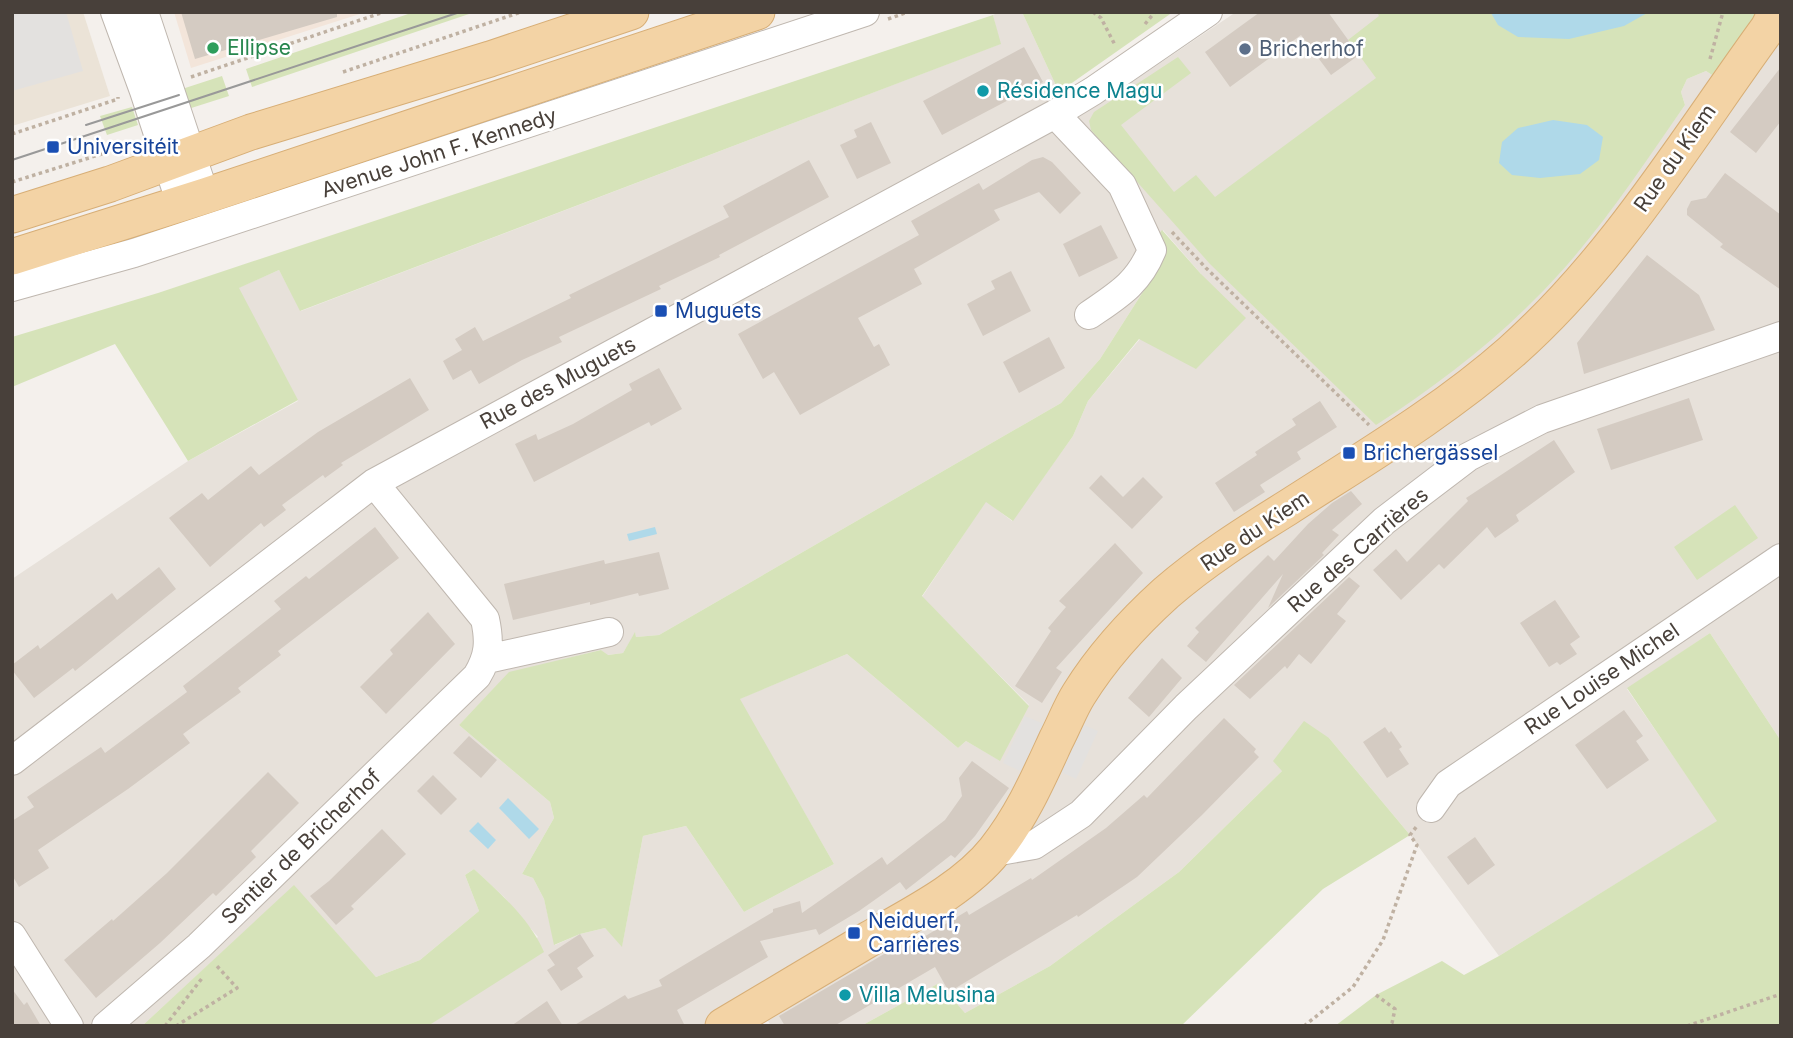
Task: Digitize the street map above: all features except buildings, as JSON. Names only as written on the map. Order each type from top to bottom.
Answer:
[{"type":"main road","points":[[12,215],[251,132],[490,59],[631,12]]},
{"type":"main road","name":"Avenue John F. Kennedy","points":[[12,257],[193,200],[757,12]]},
{"type":"main road","name":"Rue du Kiem","points":[[723,1026],[917,911],[973,872],[994,852],[1024,809],[1078,695],[1097,668],[1150,609],[1168,592],[1248,532],[1385,445],[1467,387],[1510,353],[1549,316],[1584,280],[1636,214],[1768,28],[1776,12]]},
{"type":"street","points":[[115,12],[179,159],[193,200]]},
{"type":"street","points":[[144,12],[179,159]]},
{"type":"street","name":"Avenue John F. Kennedy","points":[[12,287],[134,253],[865,12]]},
{"type":"street","name":"Rue des Muguets","points":[[12,761],[374,483],[1055,114],[1208,12]]},
{"type":"street","points":[[1055,114],[1122,185],[1152,250],[1144,270],[1124,291],[1090,315]]},
{"type":"street","name":"Rue des Carrières","points":[[994,852],[1034,845],[1081,814],[1186,707],[1384,521],[1468,457],[1542,419],[1781,336]]},
{"type":"street","points":[[374,483],[485,620],[489,639],[487,659],[609,632]]},
{"type":"street","name":"Rue Louise Michel","points":[[1431,808],[1448,784],[1781,558]]},
{"type":"street","name":"Sentier de Bricherhof","points":[[106,1026],[199,946],[477,676],[487,659]]},
{"type":"street","points":[[12,936],[69,1026]]},
{"type":"path","points":[[188,78],[384,12]]},
{"type":"path","points":[[1094,12],[1101,18],[1114,41],[1115,51]]},
{"type":"path","points":[[12,134],[118,99]]},
{"type":"path","points":[[1168,228],[1372,428]]},
{"type":"path","points":[[1304,1026],[1353,987],[1383,940],[1417,845],[1410,835]]},
{"type":"path","points":[[176,1026],[237,988],[214,964]]},
{"type":"path","points":[[1687,1026],[1781,994]]},
{"type":"path","points":[[1376,995],[1395,1009],[1392,1023],[1388,1026]]},
{"type":"shaded area","points":[[12,12],[83,12],[110,96],[12,126]]},
{"type":"shaded area","points":[[12,12],[66,12],[83,71],[12,91]]},
{"type":"shaded area","points":[[174,12],[366,12],[191,68]]},
{"type":"shaded area","points":[[1000,12],[1022,12],[1066,107],[1101,103],[1236,12],[1455,12],[1607,215],[1685,105],[1681,92],[1687,79],[1706,71],[1712,75],[1755,18],[1781,12],[1781,741],[1710,633],[1627,689],[1718,821],[1499,956],[1410,835],[1329,738],[1283,770],[1179,872],[1050,966],[965,1013],[939,983],[861,1026],[771,1026],[768,1021],[759,1026],[428,1026],[454,1008],[538,937],[504,897],[474,869],[465,875],[479,911],[420,960],[376,977],[294,886],[142,1026],[12,1026],[12,579],[188,461],[298,401],[238,288],[279,270],[301,311],[1000,44],[993,15]],"holes":[[[1163,230],[1201,274],[1140,339],[1088,401],[1073,436],[1012,521],[986,501],[922,597],[1029,705],[999,760],[966,741],[958,748],[847,654],[739,699],[834,864],[744,912],[686,826],[643,836],[622,946],[605,928],[580,934],[555,945],[544,899],[533,878],[522,874],[554,818],[550,802],[459,725],[509,673],[601,650],[607,655],[623,653],[635,633],[636,637],[659,635],[1061,403],[1100,359],[1162,262]]]},
{"type":"shaded area","points":[[1025,716],[1044,724],[1022,772],[1003,763]]},
{"type":"shaded area","points":[[1079,723],[1098,731],[1076,779],[1057,770]]},
{"type":"green space","points":[[414,12],[475,12],[252,87],[246,69]]},
{"type":"green space","points":[[1022,12],[1173,12],[1059,92]]},
{"type":"green space","points":[[1377,12],[1758,12],[1712,75],[1706,71],[1687,79],[1681,92],[1685,105],[1612,208],[1553,281],[1476,353],[1376,425],[1210,264],[1091,130],[1089,121],[1094,112],[1178,57],[1191,73],[1121,125],[1174,192],[1196,175],[1215,197],[1376,78],[1348,40],[1379,16]]},
{"type":"green space","points":[[993,15],[1001,44],[300,311],[279,270],[239,288],[298,400],[188,461],[115,344],[12,387],[12,337],[158,293]]},
{"type":"green space","points":[[222,76],[229,96],[185,110],[179,90]]},
{"type":"green space","points":[[132,107],[138,125],[107,135],[100,116]]},
{"type":"green space","points":[[1162,230],[1201,274],[1246,318],[1196,369],[1139,339],[1088,401],[1073,436],[1013,521],[986,502],[922,596],[1029,706],[1000,761],[966,741],[958,748],[847,654],[740,699],[834,864],[744,912],[686,826],[643,836],[622,947],[605,928],[580,934],[554,945],[544,899],[533,878],[522,874],[554,818],[550,802],[459,725],[509,672],[601,650],[608,655],[623,653],[635,632],[636,637],[659,635],[1061,403],[1100,359],[1162,262],[1157,236]]},
{"type":"green space","points":[[1735,505],[1758,538],[1697,580],[1674,547]]},
{"type":"green space","points":[[1710,633],[1781,741],[1781,1026],[1335,1026],[1376,995],[1442,961],[1464,975],[1717,821],[1627,688]]},
{"type":"green space","points":[[1304,721],[1329,738],[1410,835],[1323,889],[1181,1026],[861,1026],[939,983],[965,1013],[1050,966],[1179,872],[1282,771],[1273,761]]},
{"type":"green space","points":[[474,869],[523,918],[544,952],[428,1026],[142,1026],[294,885],[376,977],[420,960],[479,911],[465,875]]},
{"type":"water","points":[[1649,12],[1624,26],[1569,39],[1518,37],[1498,25],[1491,13]]},
{"type":"water","points":[[1553,120],[1587,125],[1603,137],[1599,160],[1580,174],[1540,178],[1512,175],[1499,163],[1502,142],[1518,128]]},
{"type":"water","points":[[655,527],[657,534],[629,541],[627,534]]},
{"type":"water","points":[[508,798],[539,829],[529,839],[499,808]]},
{"type":"water","points":[[478,822],[496,840],[488,849],[469,831]]},
{"type":"tram line","points":[[12,160],[460,12]]},
{"type":"tram line","points":[[86,125],[179,95]]},
{"type":"place","name":"Ellipse","points":[[213,48]]},
{"type":"place","name":"Bricherhof","points":[[1245,49]]},
{"type":"place","name":"Résidence Magu","points":[[983,91]]},
{"type":"place","name":"Universitéit","points":[[53,147]]},
{"type":"place","name":"Muguets","points":[[661,311]]},
{"type":"place","name":"Brichergässel","points":[[1349,453]]},
{"type":"place","name":"Neiduerf, Carrières","points":[[854,933]]},
{"type":"place","name":"Villa Melusina","points":[[845,995]]}]
